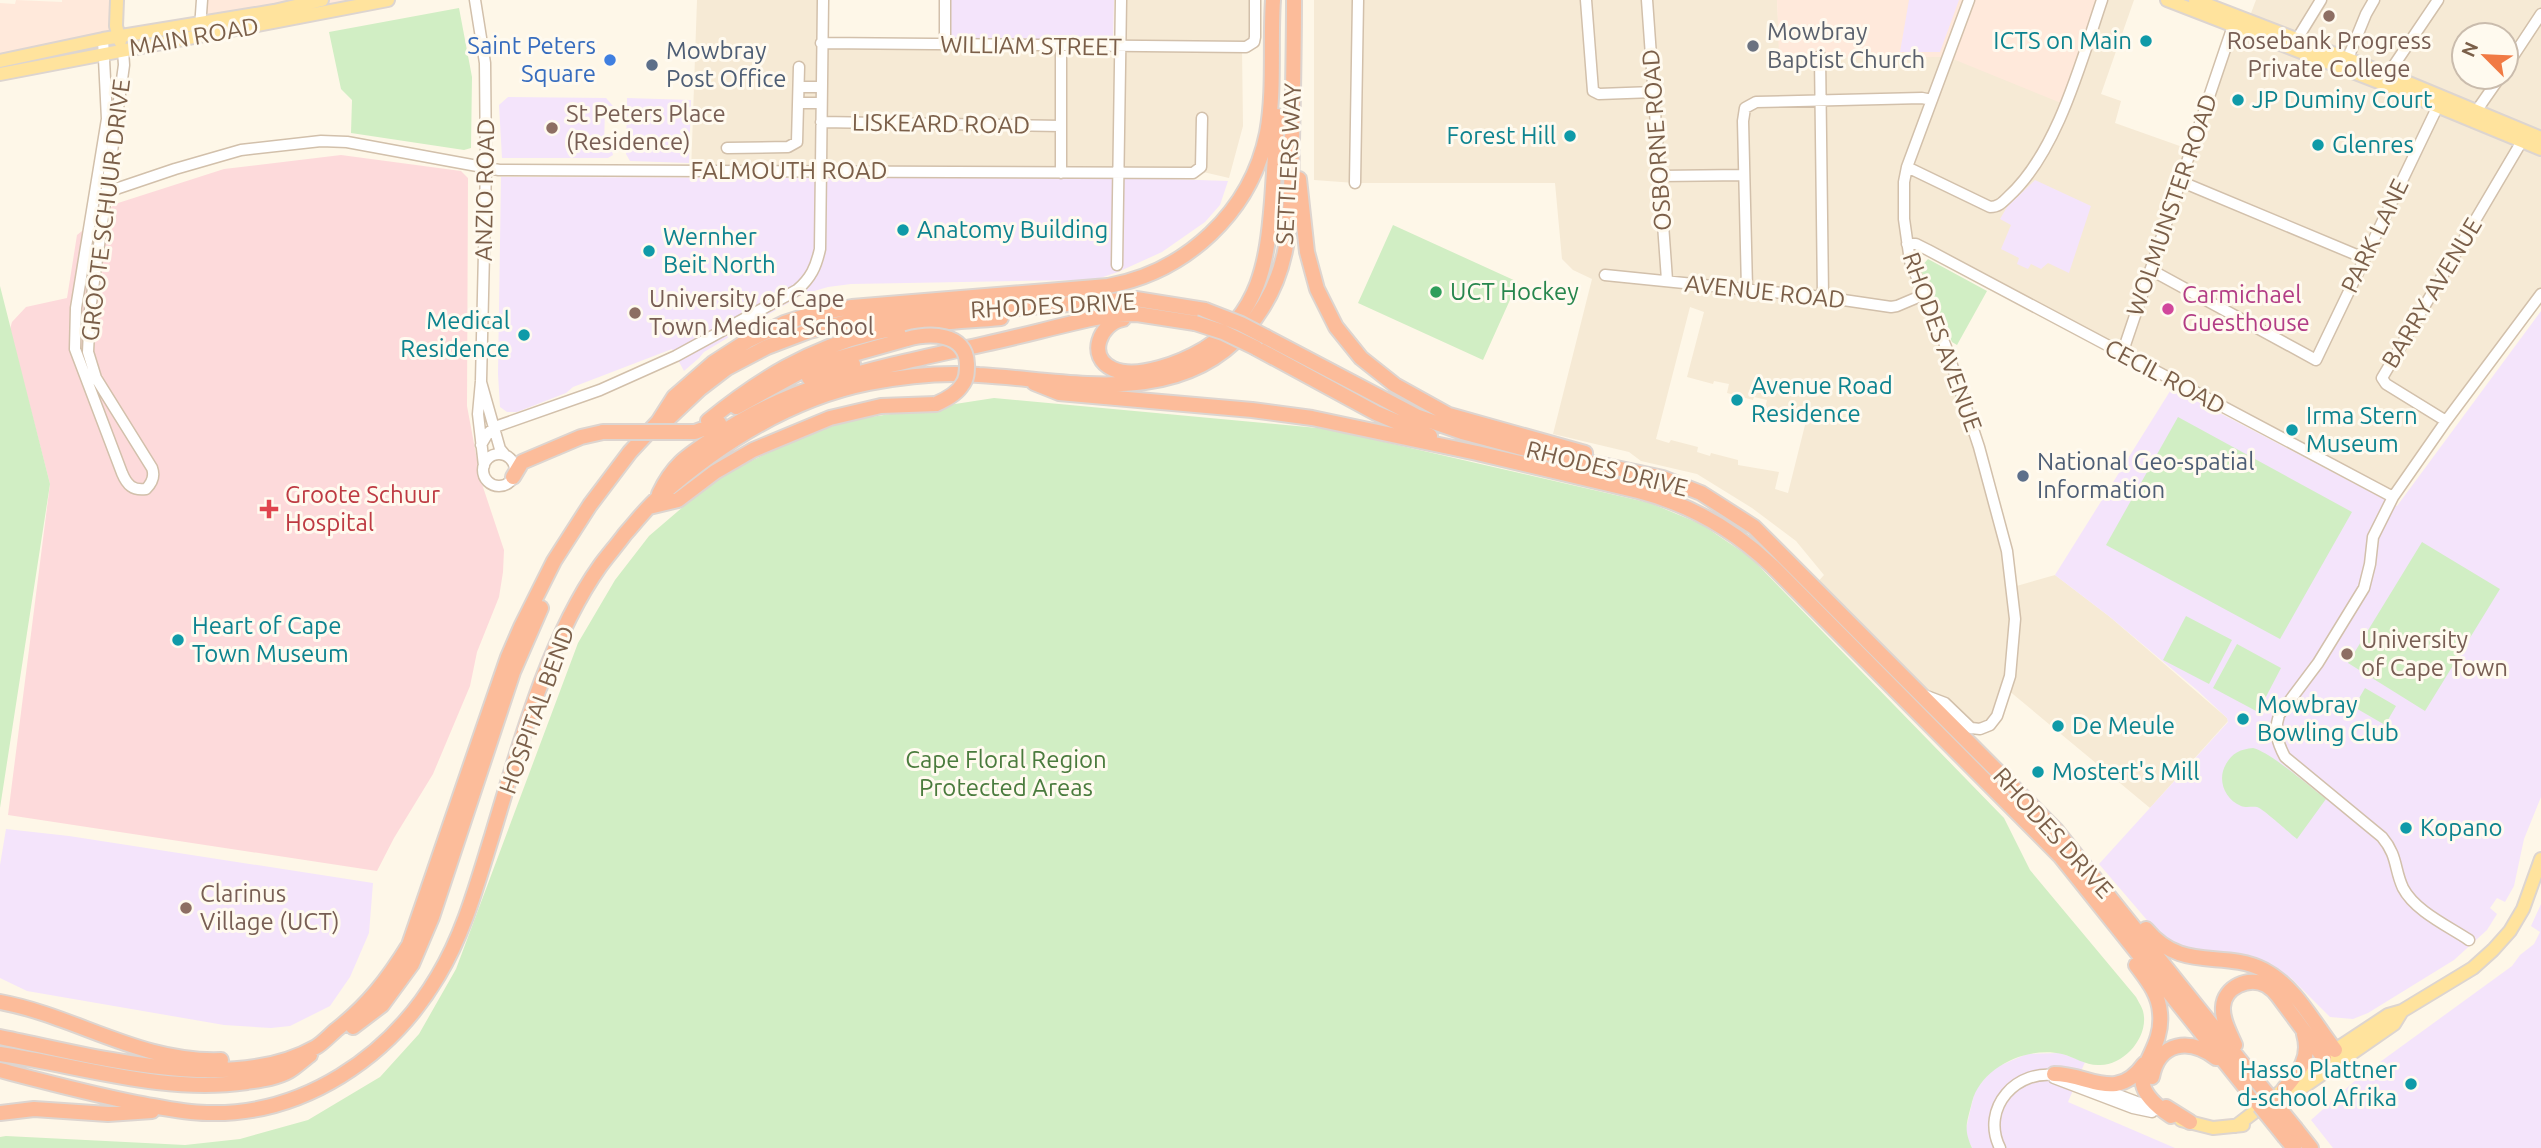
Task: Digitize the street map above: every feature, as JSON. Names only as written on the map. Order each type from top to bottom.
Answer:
[{"type":"highway","points":[[1152,317],[1122,319],[1107,326],[1100,335],[1098,345],[1103,361],[1115,370],[1130,372],[1163,367],[1191,356],[1216,340],[1238,319],[1260,281],[1268,246],[1277,118],[1279,34],[1274,0]]},
{"type":"highway","name":"SETTLERS WAY","points":[[658,422],[674,397],[724,355],[757,335],[797,318],[852,307],[1108,286],[1146,275],[1190,251],[1213,233],[1230,213],[1249,182],[1260,157],[1269,121],[1274,0]]},
{"type":"highway","name":"SETTLERS WAY","points":[[1023,379],[1115,385],[1156,382],[1196,368],[1244,333],[1264,305],[1284,261],[1290,219],[1294,0]]},
{"type":"highway","points":[[1292,143],[1299,177],[1307,251],[1317,289],[1336,327],[1360,358],[1395,385],[1449,415],[1598,457],[1618,468]]},
{"type":"highway","name":"RHODES DRIVE","points":[[704,385],[767,346],[810,331],[856,320],[1136,299],[1205,310],[1241,324],[1261,342],[1426,419],[1522,447],[1683,485],[1721,504],[1754,527],[2056,830],[2098,892],[2292,1138],[2311,1148]]},
{"type":"highway","points":[[708,421],[747,390],[792,363],[824,348],[872,333],[908,327],[1163,302]]},
{"type":"highway","points":[[652,503],[670,472],[697,450],[741,420],[782,399],[858,373],[1110,315],[1137,314],[1195,323],[1261,342],[1394,422],[1477,453]]},
{"type":"highway","points":[[652,503],[678,500],[715,471],[753,450],[830,418],[881,407],[936,404],[961,387],[967,374],[967,358],[960,346],[949,337],[932,334],[907,339],[811,366],[684,432]]},
{"type":"highway","points":[[506,456],[520,457],[603,432],[695,432],[717,424],[782,389],[831,370],[894,354],[1015,337]]},
{"type":"highway","name":"HOSPITAL BEND","points":[[171,1110],[208,1113],[252,1109],[291,1100],[327,1085],[360,1065],[388,1042],[420,1003],[440,973],[468,914],[519,747],[561,635],[598,568],[652,503],[736,438],[776,416],[833,393],[869,383],[932,375],[977,374],[1023,379]]},
{"type":"highway","name":"RHODES DRIVE","points":[[1023,379],[1059,393],[1292,415],[1477,453],[1668,499],[1706,517],[1740,538],[1772,566],[2098,892]]},
{"type":"highway","points":[[658,422],[704,385]]},
{"type":"highway","name":"HOSPITAL BEND","points":[[313,1051],[335,1041],[382,1005],[412,964],[432,916],[513,672],[559,569],[606,496],[671,415],[704,385]]},
{"type":"highway","name":"HOSPITAL BEND","points":[[313,1051],[355,1016],[386,982],[409,945],[508,657],[554,561],[590,505],[630,452],[658,422]]},
{"type":"highway","points":[[513,477],[522,462],[570,442]]},
{"type":"highway","points":[[2098,892],[2132,911],[2157,941],[2167,948],[2192,957],[2254,966],[2276,977],[2289,990],[2330,1054]]},
{"type":"highway","points":[[2098,892],[2158,1000],[2161,1020],[2143,1079],[2145,1093],[2152,1104],[2171,1116]]},
{"type":"highway","points":[[2237,1066],[2223,1009],[2226,997],[2237,985],[2252,981],[2265,985],[2278,996],[2299,1023],[2330,1054]]},
{"type":"highway","points":[[0,1002],[27,1009],[122,1044],[160,1054],[202,1060],[260,1057],[337,1030]]},
{"type":"highway","points":[[2284,1088],[2299,1071],[2306,1053],[2306,1040],[2299,1023]]},
{"type":"highway","points":[[0,1037],[145,1066],[187,1070],[247,1067],[313,1051]]},
{"type":"highway","points":[[0,1044],[144,1073],[178,1077],[239,1076],[270,1070],[313,1051]]},
{"type":"highway","points":[[2190,1122],[2165,1107],[2155,1092],[2153,1073],[2162,1055],[2173,1047],[2193,1046],[2237,1066]]},
{"type":"highway","points":[[0,1054],[140,1080],[207,1084],[240,1083],[288,1072],[313,1051]]},
{"type":"highway","points":[[2050,1075],[2070,1074],[2101,1085],[2118,1085],[2136,1074],[2149,1057]]},
{"type":"highway","points":[[0,1070],[110,1098],[171,1110]]},
{"type":"highway","points":[[0,1113],[34,1109],[108,1114],[171,1110]]},
{"type":"main road","points":[[117,0],[116,26],[123,50]]},
{"type":"main road","name":"MAIN ROAD","points":[[0,61],[31,62],[104,54],[200,28],[322,0]]},
{"type":"main road","name":"MAIN ROAD","points":[[275,11],[388,0]]},
{"type":"main road","points":[[2195,0],[2234,20]]},
{"type":"main road","points":[[2172,1],[2234,20],[2384,78],[2477,110],[2541,138]]},
{"type":"main road","name":"MAIN ROAD","points":[[0,74],[103,39],[200,28]]},
{"type":"main road","points":[[2295,43],[2348,58],[2384,78],[2541,149]]},
{"type":"main road","points":[[2236,1126],[2330,1054],[2388,1015],[2402,1011],[2473,968],[2510,931],[2523,909],[2541,859]]},
{"type":"main road","points":[[2171,1116],[2213,1128],[2249,1124],[2394,1024],[2402,1011]]},
{"type":"street","points":[[200,28],[202,0]]},
{"type":"street","name":"ANZIO ROAD","points":[[475,0],[485,63],[486,166],[478,414],[484,466]]},
{"type":"street","points":[[481,445],[488,433],[495,428],[600,390],[676,356],[797,290],[808,281],[816,268],[820,249],[823,0]]},
{"type":"street","points":[[945,0],[945,45]]},
{"type":"street","points":[[1117,265],[1121,0]]},
{"type":"street","name":"WILLIAM STREET","points":[[821,43],[1241,47],[1250,46],[1254,42],[1255,0]]},
{"type":"street","points":[[1355,183],[1358,0]]},
{"type":"street","points":[[1586,0],[1593,91],[1600,94],[1654,92]]},
{"type":"street","name":"OSBORNE ROAD","points":[[1647,0],[1667,281]]},
{"type":"street","name":"RHODES AVENUE","points":[[1923,694],[1945,703],[1968,725],[1977,729],[1988,727],[1994,721],[2007,690],[2015,619],[2007,551],[1964,398],[1910,261],[1906,244],[1903,200],[1908,167],[1969,0]]},
{"type":"street","points":[[1908,167],[1990,207],[1994,208],[2002,203],[2025,181],[2066,105],[2102,0]]},
{"type":"street","points":[[2295,43],[2321,0]]},
{"type":"street","points":[[2384,78],[2438,0]]},
{"type":"street","points":[[2348,58],[2374,1]]},
{"type":"street","points":[[2520,46],[2541,15]]},
{"type":"street","name":"WOLMUNSTER ROAD","points":[[2122,354],[2182,182],[2234,20]]},
{"type":"street","name":"GROOTE SCHUUR DRIVE","points":[[103,39],[107,120],[100,194],[90,310],[89,360],[96,378],[152,468],[154,474],[146,489],[134,489],[125,480],[75,349],[76,308],[100,194],[124,65],[123,50]]},
{"type":"street","name":"LISKEARD ROAD","points":[[1061,46],[1062,173]]},
{"type":"street","points":[[1820,56],[1823,297]]},
{"type":"street","points":[[727,148],[793,146],[798,137],[799,67]]},
{"type":"street","points":[[799,87],[821,87]]},
{"type":"street","points":[[2477,110],[2490,91]]},
{"type":"street","points":[[1747,289],[1743,121],[1745,108],[1756,102],[1922,98],[1932,100]]},
{"type":"street","points":[[799,103],[821,103]]},
{"type":"street","name":"PARK LANE","points":[[2151,270],[2316,360],[2435,112]]},
{"type":"street","name":"FALMOUTH ROAD","points":[[100,194],[241,150],[321,141],[347,142],[499,170],[1193,173],[1199,170],[1201,163],[1202,118]]},
{"type":"street","name":"LISKEARD ROAD","points":[[821,122],[1061,126]]},
{"type":"street","name":"BARRY AVENUE","points":[[2446,421],[2386,384],[2382,378],[2522,141]]},
{"type":"street","points":[[1660,176],[1744,175]]},
{"type":"street","points":[[2182,182],[2364,258]]},
{"type":"street","name":"CECIL ROAD","points":[[1906,244],[1918,245],[2393,497]]},
{"type":"street","points":[[1910,261],[1923,255],[1937,256]]},
{"type":"street","name":"AVENUE ROAD","points":[[1605,275],[1823,297],[1891,307],[1923,295]]},
{"type":"street","points":[[2469,940],[2417,905],[2403,887],[2391,848],[2382,837],[2295,766],[2286,757],[2276,734],[2279,715],[2318,663],[2364,588],[2373,537],[2393,497],[2446,421],[2539,300]]},
{"type":"street","name":"ANZIO ROAD","points":[[481,381],[500,449],[506,456]]},
{"type":"street","points":[[493,456],[506,456],[514,466],[513,477],[507,484],[493,485],[484,475],[484,466],[493,456]]},
{"type":"street","points":[[2000,1148],[1994,1130],[1995,1118],[2003,1099],[2015,1084],[2026,1078],[2050,1075],[2137,1101],[2171,1116]]},
{"type":"shaded area","points":[[16,0],[117,0],[123,50],[0,74],[0,3],[15,4]]},
{"type":"shaded area","points":[[202,0],[388,0],[201,35]]},
{"type":"shaded area","points":[[697,0],[823,0],[821,43],[1119,47],[1121,0],[1255,0],[1255,37],[1242,48],[1243,126],[1229,178],[1199,171],[691,172]]},
{"type":"shaded area","points":[[950,0],[1114,0],[1113,40],[949,38]]},
{"type":"shaded area","points":[[1314,0],[1777,0],[1780,57],[1948,57],[2102,0],[2134,0],[2101,94],[2121,101],[2115,123],[2191,150],[2233,25],[2245,29],[2256,0],[2541,0],[2541,294],[2393,497],[1907,244],[1946,347],[2013,587],[2055,575],[2110,617],[2227,718],[2228,721],[2150,808],[2008,690],[1997,716],[1980,729],[1923,694],[1815,585],[1824,575],[1796,541],[1752,508],[1697,474],[1641,461],[1629,452],[1553,434],[1592,279],[1573,270],[1562,259],[1555,183],[1355,183],[1314,180]],"holes":[[[1690,307],[1704,312],[1687,377],[1713,384],[1714,381],[1729,384],[1727,393],[1753,400],[1754,397],[1767,400],[1765,409],[1807,417],[1788,493],[1775,489],[1779,472],[1738,465],[1738,460],[1697,452],[1698,447],[1656,439]]]},
{"type":"shaded area","points":[[1777,0],[2102,0],[2066,105],[1948,57],[1779,58]]},
{"type":"shaded area","points":[[1909,0],[1959,0],[1940,52],[1900,52]]},
{"type":"shaded area","name":"St Peters Place (Residence)","points":[[508,97],[606,98],[613,106],[605,106],[604,149],[612,149],[613,155],[608,158],[502,158],[499,105]]},
{"type":"shaded area","name":"St Peters Place (Residence)","points":[[627,98],[691,100],[689,163],[630,161],[626,154]]},
{"type":"shaded area","name":"Groote Schuur Hospital","points":[[341,155],[461,171],[468,178],[467,406],[481,481],[504,550],[503,572],[499,597],[477,652],[470,686],[433,774],[377,871],[8,815],[50,484],[10,329],[12,322],[26,307],[67,298],[77,235],[115,204],[224,169]]},
{"type":"shaded area","name":"University of Cape Town Medical School","points":[[501,177],[815,178],[815,185],[826,185],[827,178],[1112,177],[1228,181],[1220,205],[1205,222],[1162,252],[1097,279],[851,284],[828,287],[804,294],[739,331],[704,352],[684,371],[672,349],[517,412],[507,412],[500,407],[498,374]]},
{"type":"shaded area","points":[[2035,180],[2091,206],[2069,273],[2048,263],[2041,269],[2031,264],[2028,269],[2017,264],[2019,258],[2001,249],[2011,225],[2000,219],[2007,207]]},
{"type":"shaded area","name":"University of Cape Town","points":[[2541,311],[2541,797],[2524,839],[2514,886],[2505,902],[2497,898],[2490,908],[2497,914],[2487,930],[2454,960],[2368,1013],[2353,1019],[2330,1017],[2291,978],[2276,968],[2257,959],[2178,946],[2158,933],[2099,864],[2228,722],[2197,690],[2055,575],[2172,388],[2397,506]]},
{"type":"shaded area","name":"Clarinus Village (UCT)","points":[[6,829],[69,836],[373,883],[369,933],[350,977],[330,1006],[290,1026],[271,1028],[224,1025],[27,991],[0,978],[0,865]]},
{"type":"shaded area","points":[[2541,904],[2541,1148],[2333,1148],[2311,1120],[2358,1078],[2512,966],[2520,955],[2534,944],[2540,932],[2531,926]]},
{"type":"shaded area","points":[[2060,1053],[2085,1062],[2068,1102],[2175,1148],[1972,1148],[1965,1133],[1975,1090],[1994,1068],[2027,1054]]},
{"type":"green space","points":[[459,8],[472,77],[471,148],[464,150],[351,133],[352,100],[341,89],[329,32]]},
{"type":"green space","points":[[1393,225],[1518,282],[1483,360],[1358,303]]},
{"type":"green space","points":[[1928,259],[1987,291],[1957,345],[1952,342],[1920,268]]},
{"type":"green space","points":[[0,286],[50,484],[0,808]]},
{"type":"green space","name":"Cape Floral Region Protected Areas","points":[[994,398],[1328,429],[1650,503],[1701,524],[1750,557],[2004,818],[2030,870],[2136,997],[2144,1021],[2138,1040],[2125,1056],[2107,1064],[2093,1065],[2048,1052],[2021,1056],[1995,1069],[1977,1090],[1972,1102],[1967,1130],[1972,1148],[0,1148],[0,1137],[6,1136],[185,1145],[240,1139],[308,1120],[380,1077],[419,1034],[456,969],[578,643],[615,580],[649,536],[719,476],[845,421]]},
{"type":"green space","points":[[2178,417],[2352,512],[2280,639],[2106,545]]},
{"type":"green space","points":[[2422,542],[2500,589],[2425,711],[2348,663]]},
{"type":"green space","points":[[2186,616],[2232,640],[2209,684],[2163,660]]},
{"type":"green space","points":[[2237,644],[2281,668],[2258,712],[2213,688]]},
{"type":"green space","points":[[2365,688],[2396,706],[2385,725],[2354,707]]},
{"type":"green space","points":[[2253,748],[2279,762],[2326,799],[2297,839],[2261,809],[2241,806],[2226,794],[2222,776],[2226,764],[2237,752]]},
{"type":"place","name":"Rosebank Progress Private College","points":[[2329,16]]},
{"type":"place","name":"ICTS on Main","points":[[2146,41]]},
{"type":"place","name":"Mowbray Baptist Church","points":[[1753,46]]},
{"type":"place","name":"Saint Peters Square","points":[[610,60]]},
{"type":"place","name":"Mowbray Post Office","points":[[652,65]]},
{"type":"place","name":"JP Duminy Court","points":[[2238,100]]},
{"type":"place","name":"St Peters Place (Residence)","points":[[552,128]]},
{"type":"place","name":"Forest Hill","points":[[1570,136]]},
{"type":"place","name":"Glenres","points":[[2318,145]]},
{"type":"place","name":"Anatomy Building","points":[[903,230]]},
{"type":"place","name":"Wernher Beit North","points":[[649,251]]},
{"type":"place","name":"UCT Hockey","points":[[1436,292]]},
{"type":"place","name":"Carmichael Guesthouse","points":[[2168,309]]},
{"type":"place","name":"University of Cape Town Medical School","points":[[635,313]]},
{"type":"place","name":"Medical Residence","points":[[524,335]]},
{"type":"place","name":"Avenue Road Residence","points":[[1737,400]]},
{"type":"place","name":"Irma Stern Museum","points":[[2292,430]]},
{"type":"place","name":"National Geo-spatial Information","points":[[2023,476]]},
{"type":"place","name":"Groote Schuur Hospital","points":[[269,509]]},
{"type":"place","name":"Heart of Cape Town Museum","points":[[178,640]]},
{"type":"place","name":"University of Cape Town","points":[[2347,654]]},
{"type":"place","name":"Mowbray Bowling Club","points":[[2243,719]]},
{"type":"place","name":"De Meule","points":[[2058,726]]},
{"type":"place","name":"Mostert's Mill","points":[[2038,772]]},
{"type":"place","name":"Kopano","points":[[2406,828]]},
{"type":"place","name":"Clarinus Village (UCT)","points":[[186,908]]},
{"type":"place","name":"Hasso Plattner d-school Afrika","points":[[2411,1084]]}]
